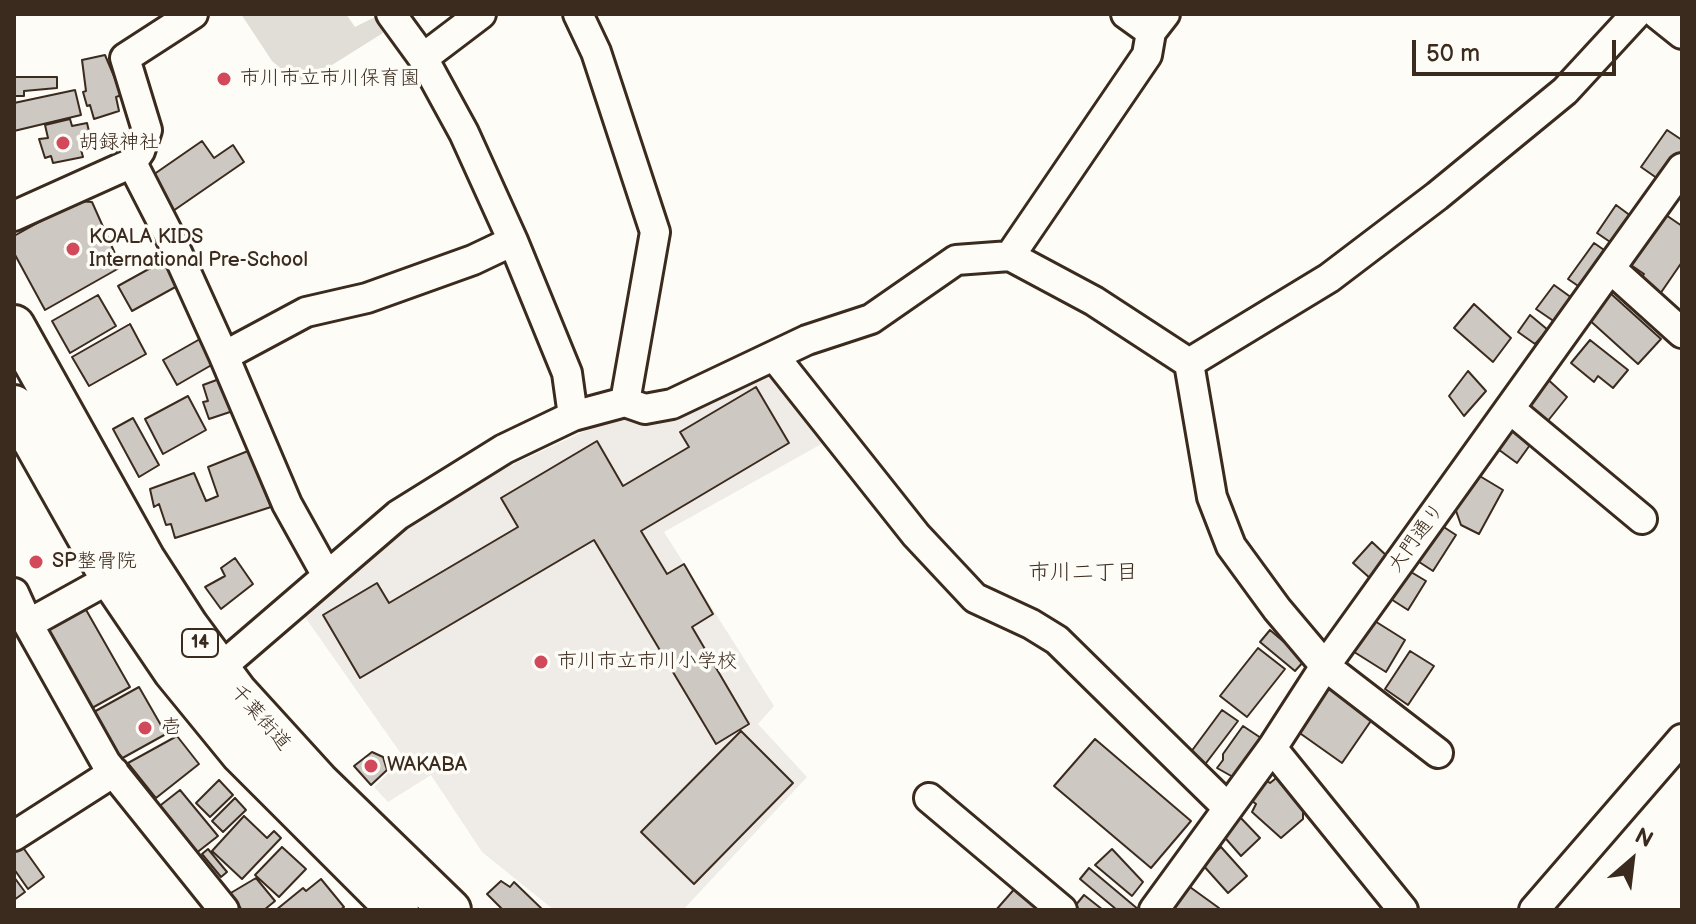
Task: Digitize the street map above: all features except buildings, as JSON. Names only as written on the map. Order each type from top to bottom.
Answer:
[{"type":"highway","name":"千葉街道","points":[[14,326],[144,559],[219,669],[296,760],[450,910]]},
{"type":"highway","name":"千葉街道","points":[[14,406],[111,578],[174,671],[241,753],[398,910]]},
{"type":"street","points":[[14,216],[132,163],[147,130],[125,58],[193,14]]},
{"type":"street","points":[[391,14],[423,58],[464,133],[513,241],[567,373],[573,416]]},
{"type":"street","points":[[423,58],[481,14]]},
{"type":"street","points":[[578,14],[596,52],[655,232],[625,402]]},
{"type":"street","points":[[1010,256],[1147,55],[1158,23],[1126,14]]},
{"type":"street","points":[[1189,363],[1329,278],[1437,196],[1565,91],[1636,14]]},
{"type":"street","points":[[1657,14],[1682,34]]},
{"type":"street","points":[[132,163],[170,237],[287,504],[327,576]]},
{"type":"street","name":"大門通り","points":[[1154,910],[1682,168]]},
{"type":"street","points":[[224,356],[306,312],[367,298],[473,260],[513,241]]},
{"type":"street","points":[[219,669],[398,515],[504,449],[573,416],[625,402],[645,409],[672,404],[807,340],[871,319],[956,260],[1010,256],[1094,301],[1189,363],[1212,497],[1231,546],[1277,609],[1325,666],[1438,753]]},
{"type":"street","points":[[1611,269],[1682,333]]},
{"type":"street","points":[[774,356],[916,535],[975,598],[1057,640],[1227,807]]},
{"type":"street","points":[[1510,409],[1642,519]]},
{"type":"street","points":[[28,624],[111,578]]},
{"type":"street","points":[[15,597],[106,763],[224,910]]},
{"type":"street","points":[[1534,910],[1682,739]]},
{"type":"street","points":[[1272,748],[1403,910]]},
{"type":"street","points":[[14,836],[114,772]]},
{"type":"street","points":[[929,798],[1062,910]]},
{"type":"shaded area","points":[[241,14],[346,14],[355,27],[379,15],[383,33],[300,85],[272,61]]},
{"type":"shaded area","name":"市川市立市川小学校","points":[[771,371],[825,442],[664,532],[774,706],[758,724],[807,777],[683,910],[554,910],[482,852],[431,775],[388,802],[374,787],[404,758],[305,617],[411,526],[501,470],[613,418],[659,415]]},
{"type":"place","name":"市川市立市川保育園","points":[[224,79]]},
{"type":"place","name":"胡録神社","points":[[63,143]]},
{"type":"place","name":"KOALA KIDS International Pre-School","points":[[73,249]]},
{"type":"place","name":"SP整骨院","points":[[36,562]]},
{"type":"place","name":"市川市立市川小学校","points":[[541,662]]},
{"type":"place","name":"壱","points":[[145,728]]},
{"type":"place","name":"WAKABA","points":[[371,766]]},
{"type":"district","name":"市川二丁目","points":[[1083,573]]}]
